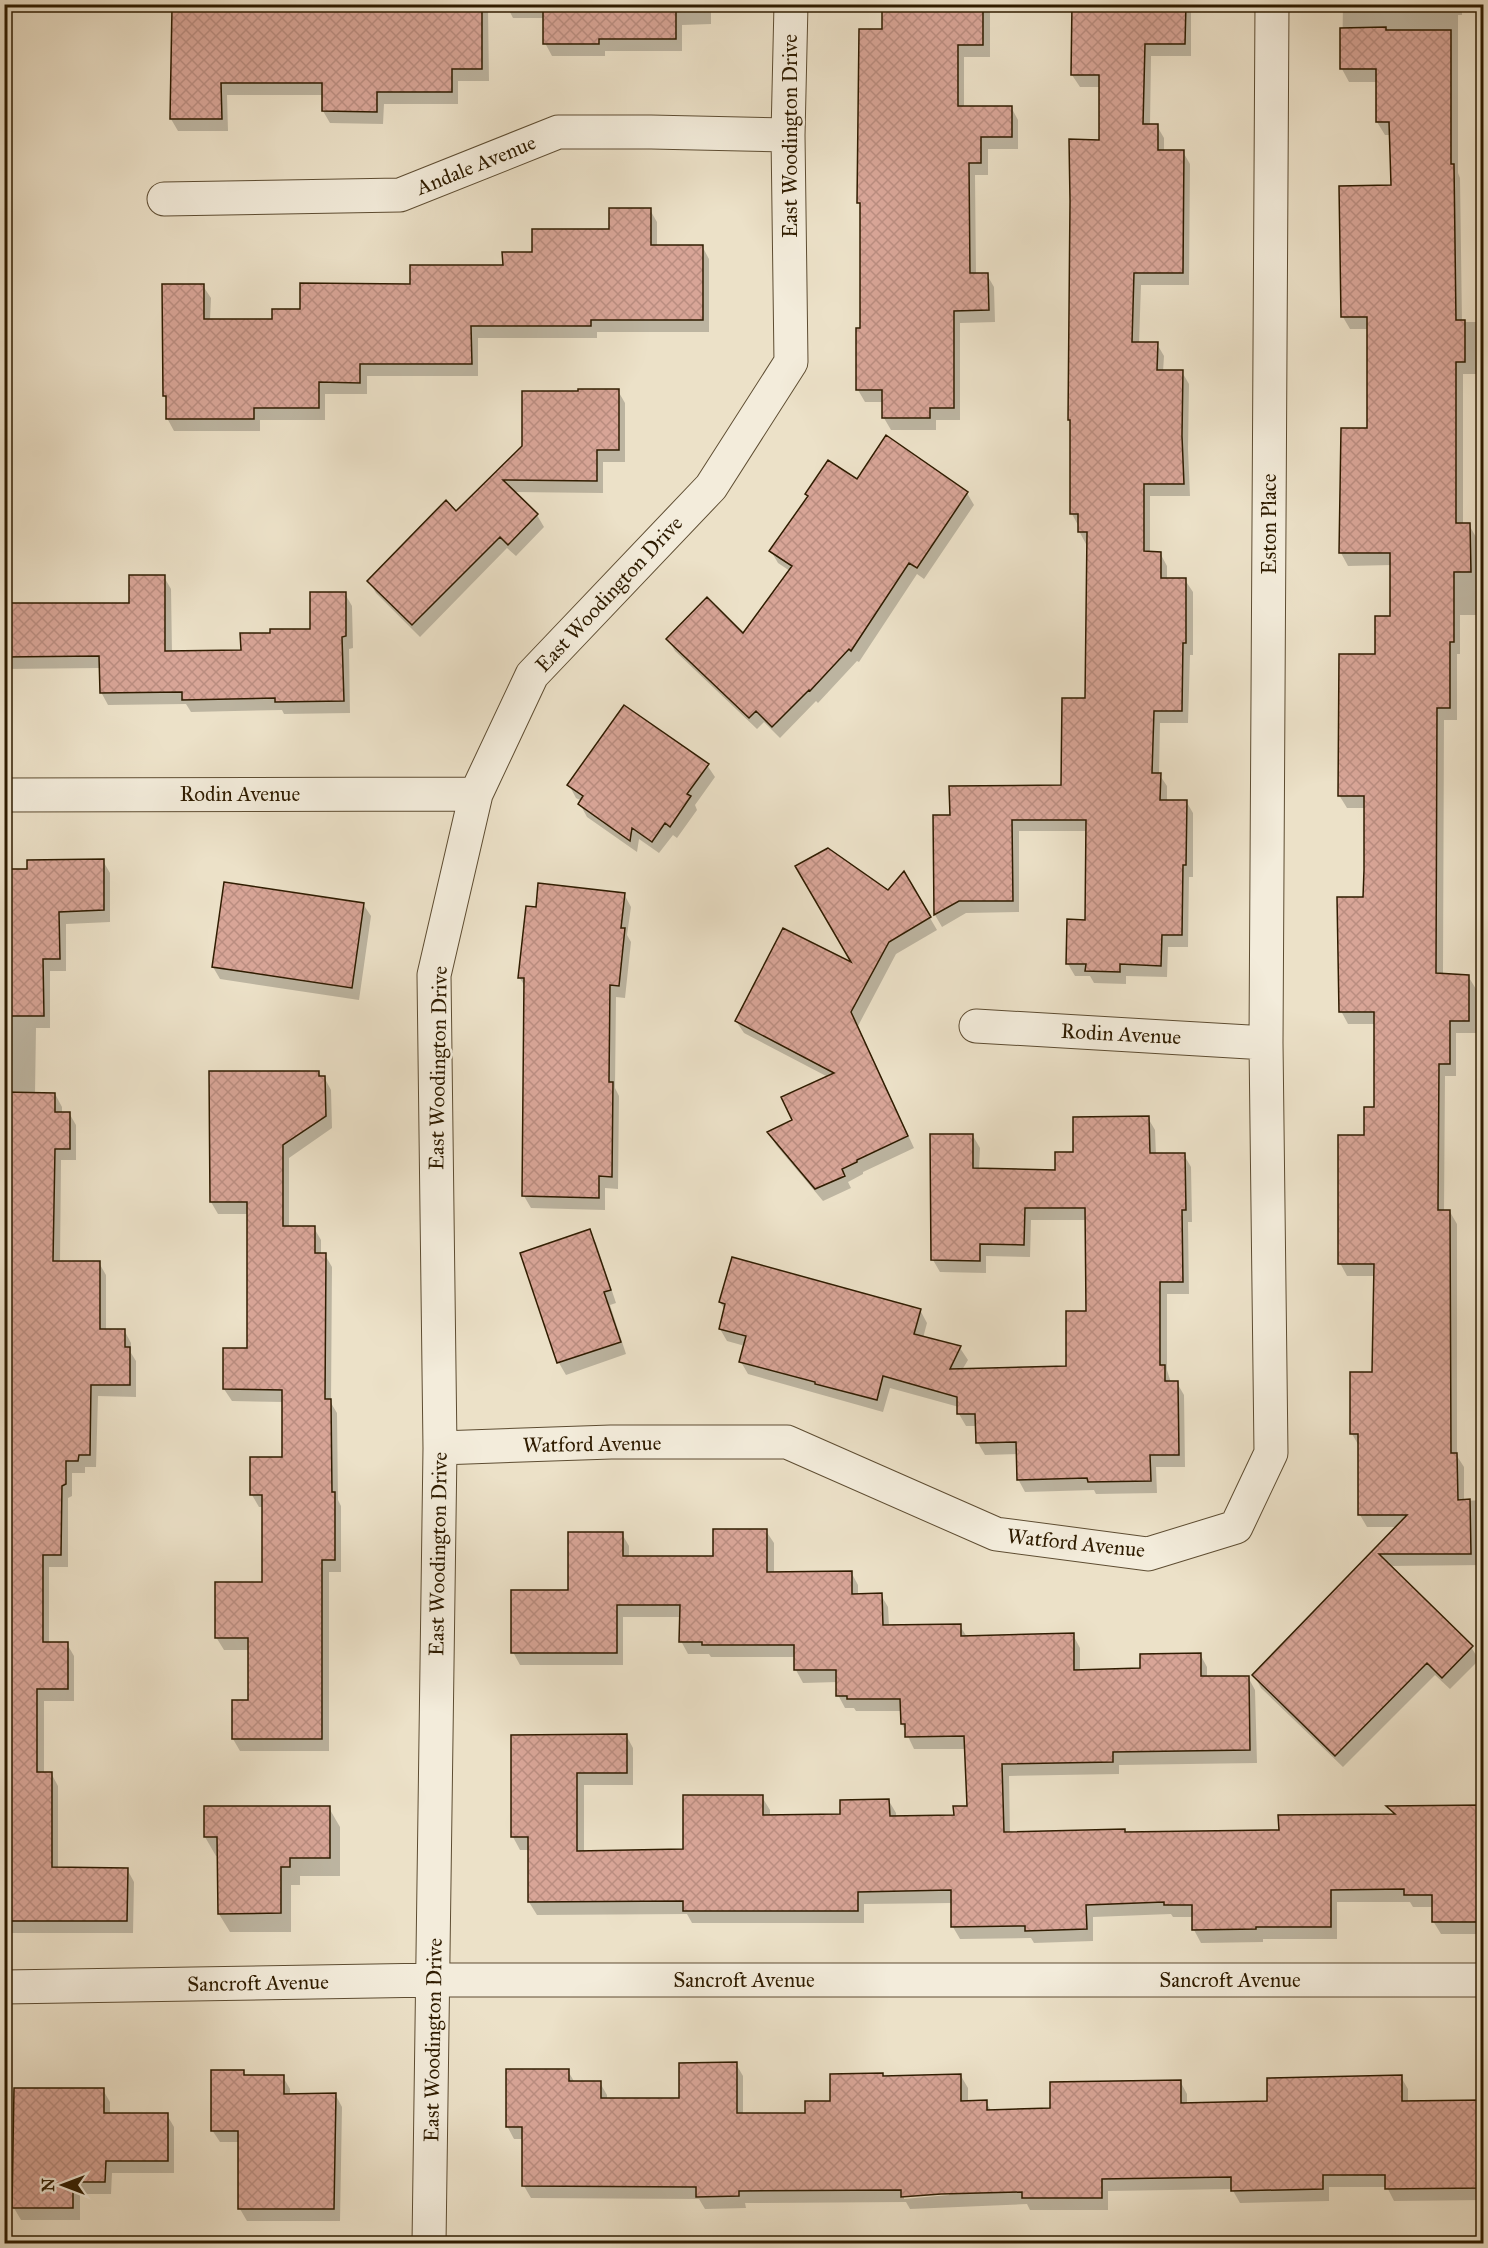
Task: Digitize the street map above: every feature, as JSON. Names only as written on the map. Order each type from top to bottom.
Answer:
[{"type":"street","name":"East Woodington Drive","points":[[429,2244],[440,1448],[434,975],[476,794],[532,675],[711,487],[791,362],[788,135],[791,4]]},
{"type":"street","name":"Eston Place","points":[[1266,1043],[1272,4]]},
{"type":"street","name":"Andale Avenue","points":[[164,199],[400,195],[558,132],[788,135]]},
{"type":"street","name":"Rodin Avenue","points":[[4,795],[476,794]]},
{"type":"street","name":"Rodin Avenue","points":[[976,1026],[1266,1043]]},
{"type":"street","name":"Watford Avenue","points":[[440,1448],[611,1442],[787,1442],[996,1534],[1148,1554],[1236,1527],[1271,1453],[1266,1043]]},
{"type":"street","name":"Sancroft Avenue","points":[[4,1987],[434,1980],[1484,1980]]},
{"type":"building","points":[[284,4],[482,4],[482,69],[452,69],[452,92],[377,92],[377,112],[322,111],[322,83],[221,83],[222,119],[170,119],[172,8],[284,7]]},
{"type":"building","points":[[543,4],[676,4],[676,39],[599,39],[599,44],[543,44]]},
{"type":"building","points":[[882,4],[983,4],[983,45],[958,45],[958,106],[1012,106],[1012,137],[981,137],[981,163],[969,163],[970,273],[988,273],[989,310],[954,311],[954,408],[930,408],[930,418],[882,418],[882,390],[856,390],[856,328],[860,328],[860,203],[857,203],[859,29],[882,29]]},
{"type":"building","points":[[1072,4],[1186,4],[1185,44],[1145,44],[1143,124],[1158,124],[1158,150],[1184,150],[1183,273],[1134,273],[1132,342],[1158,342],[1157,370],[1183,370],[1184,484],[1144,484],[1144,551],[1161,552],[1161,578],[1186,578],[1186,643],[1183,643],[1182,711],[1154,711],[1152,773],[1161,773],[1160,800],[1187,800],[1182,935],[1162,935],[1161,966],[1120,964],[1120,972],[1085,971],[1086,964],[1066,964],[1067,919],[1085,920],[1086,820],[1012,820],[1013,901],[959,901],[934,915],[933,815],[950,815],[949,786],[1061,785],[1062,698],[1085,698],[1087,532],[1078,532],[1078,514],[1070,514],[1069,139],[1099,140],[1099,75],[1071,75]]},
{"type":"building","points":[[1386,27],[1386,30],[1451,30],[1451,164],[1454,164],[1456,320],[1465,320],[1465,362],[1456,362],[1456,523],[1470,523],[1471,572],[1454,572],[1454,642],[1450,642],[1450,708],[1437,708],[1436,973],[1469,975],[1469,1021],[1450,1021],[1450,1064],[1439,1064],[1438,1210],[1450,1210],[1451,1453],[1457,1453],[1458,1500],[1470,1499],[1471,1554],[1379,1554],[1473,1646],[1442,1678],[1427,1663],[1335,1756],[1252,1675],[1407,1515],[1358,1515],[1358,1434],[1350,1434],[1350,1372],[1372,1372],[1374,1264],[1338,1264],[1338,1135],[1364,1135],[1364,1107],[1374,1107],[1374,1012],[1339,1012],[1337,897],[1363,897],[1364,796],[1338,796],[1339,654],[1375,654],[1375,616],[1390,616],[1390,553],[1339,553],[1341,428],[1367,428],[1367,317],[1341,317],[1339,186],[1391,185],[1389,122],[1376,122],[1376,69],[1340,69],[1340,28]]},
{"type":"building","points":[[609,208],[651,208],[651,245],[703,245],[703,320],[591,320],[591,326],[471,326],[472,364],[360,364],[360,383],[319,382],[319,408],[254,408],[254,419],[166,419],[166,396],[163,396],[162,284],[204,284],[204,319],[272,319],[272,309],[300,309],[300,283],[410,284],[410,265],[503,265],[502,252],[532,252],[532,229],[609,229]]},
{"type":"building","points":[[578,389],[619,389],[619,450],[597,450],[597,481],[503,480],[538,514],[508,545],[500,537],[412,625],[367,581],[446,500],[456,511],[522,446],[522,391],[578,391]]},
{"type":"building","points":[[886,435],[968,492],[917,568],[909,563],[851,651],[849,649],[772,727],[756,711],[749,718],[666,639],[707,597],[743,633],[792,566],[769,551],[808,496],[805,494],[828,460],[857,479]]},
{"type":"building","points":[[129,575],[165,575],[165,651],[241,650],[240,633],[270,633],[270,629],[310,629],[310,592],[346,592],[346,636],[342,637],[344,701],[275,702],[275,698],[182,700],[182,692],[100,693],[99,656],[4,657],[4,603],[129,603]]},
{"type":"building","points":[[624,705],[709,764],[687,794],[691,796],[670,827],[665,823],[652,842],[632,828],[630,841],[578,804],[583,796],[567,785]]},
{"type":"building","points":[[828,848],[888,890],[904,871],[931,917],[889,942],[851,1012],[908,1136],[857,1160],[842,1169],[845,1176],[815,1189],[767,1132],[792,1120],[781,1097],[834,1073],[735,1021],[783,928],[851,962],[795,866]]},
{"type":"building","points":[[104,859],[104,910],[59,912],[60,959],[43,959],[44,1016],[4,1016],[4,869],[27,869],[27,860]]},
{"type":"building","points":[[224,882],[364,903],[352,988],[212,967]]},
{"type":"building","points":[[538,883],[625,893],[621,928],[625,928],[619,986],[610,985],[609,1082],[613,1082],[612,1177],[599,1176],[599,1198],[522,1196],[524,978],[518,978],[526,906],[536,907]]},
{"type":"building","points":[[209,1071],[319,1071],[319,1076],[325,1076],[326,1116],[283,1145],[283,1226],[315,1226],[315,1253],[326,1253],[325,1399],[331,1399],[335,1560],[322,1560],[322,1739],[232,1739],[232,1700],[248,1700],[248,1638],[215,1638],[215,1582],[262,1582],[262,1495],[250,1495],[250,1457],[282,1457],[282,1390],[223,1389],[223,1348],[247,1348],[247,1202],[210,1202]]},
{"type":"building","points":[[4,1092],[55,1093],[55,1112],[70,1112],[70,1149],[55,1149],[53,1261],[100,1261],[100,1329],[125,1329],[125,1347],[130,1347],[130,1385],[91,1385],[90,1455],[79,1455],[78,1461],[66,1461],[66,1484],[62,1486],[61,1555],[43,1555],[43,1642],[68,1642],[68,1689],[37,1689],[37,1772],[52,1772],[52,1867],[128,1868],[127,1921],[4,1921],[4,1586],[10,1586],[11,1452],[4,1452]]},
{"type":"building","points":[[1149,1116],[1150,1153],[1185,1153],[1186,1210],[1182,1210],[1183,1282],[1160,1282],[1160,1365],[1165,1365],[1165,1381],[1178,1381],[1179,1455],[1150,1455],[1151,1481],[1088,1482],[1087,1478],[1017,1480],[1016,1442],[976,1443],[975,1414],[957,1414],[957,1397],[883,1376],[877,1400],[815,1384],[815,1382],[739,1362],[746,1336],[719,1329],[725,1304],[719,1302],[732,1257],[921,1309],[914,1334],[961,1346],[950,1369],[1066,1366],[1066,1311],[1086,1311],[1085,1208],[1025,1208],[1024,1245],[980,1244],[980,1261],[931,1260],[930,1134],[973,1134],[973,1168],[1055,1170],[1055,1152],[1073,1152],[1073,1117]]},
{"type":"building","points":[[590,1229],[611,1290],[604,1292],[621,1342],[557,1363],[520,1253]]},
{"type":"building","points":[[713,1529],[767,1529],[767,1572],[852,1571],[852,1594],[882,1593],[883,1625],[961,1624],[961,1636],[1074,1633],[1074,1670],[1140,1668],[1140,1654],[1201,1653],[1201,1676],[1249,1676],[1250,1750],[1113,1752],[1113,1762],[1002,1764],[1004,1832],[1125,1829],[1125,1832],[1279,1830],[1278,1815],[1395,1814],[1386,1806],[1484,1805],[1484,1922],[1432,1922],[1432,1895],[1404,1895],[1404,1889],[1331,1890],[1331,1927],[1192,1930],[1192,1905],[1164,1905],[1164,1902],[1086,1905],[1087,1929],[1025,1931],[1025,1926],[951,1927],[951,1890],[858,1892],[858,1911],[683,1911],[683,1901],[528,1902],[528,1837],[511,1837],[511,1735],[627,1734],[627,1773],[577,1773],[577,1851],[683,1849],[683,1795],[763,1795],[763,1815],[840,1814],[840,1800],[889,1799],[890,1816],[954,1815],[953,1806],[967,1806],[964,1736],[905,1737],[905,1724],[901,1724],[900,1699],[847,1699],[847,1696],[836,1696],[836,1670],[794,1670],[794,1645],[702,1645],[702,1642],[679,1642],[680,1605],[617,1605],[617,1653],[511,1653],[511,1590],[568,1590],[568,1532],[623,1532],[623,1556],[713,1556]]},
{"type":"building","points":[[204,1806],[330,1806],[330,1858],[290,1858],[290,1867],[281,1867],[281,1913],[218,1914],[217,1837],[204,1837]]},
{"type":"building","points":[[737,2062],[737,2113],[805,2113],[805,2101],[830,2101],[830,2074],[883,2073],[883,2076],[961,2074],[961,2101],[987,2100],[987,2110],[1050,2108],[1050,2082],[1181,2080],[1181,2103],[1267,2101],[1267,2078],[1402,2075],[1402,2101],[1484,2100],[1484,2188],[1385,2189],[1385,2175],[1323,2175],[1323,2189],[1231,2191],[1231,2177],[1102,2179],[1102,2198],[1022,2198],[1022,2192],[901,2197],[901,2190],[739,2191],[739,2196],[696,2197],[696,2187],[522,2186],[522,2127],[506,2127],[506,2069],[569,2069],[569,2081],[601,2081],[601,2098],[679,2098],[679,2063]]},
{"type":"building","points":[[211,2070],[244,2070],[244,2075],[284,2075],[284,2094],[336,2093],[334,2209],[238,2209],[238,2131],[211,2131]]},
{"type":"building","points":[[14,2088],[104,2088],[104,2113],[168,2113],[168,2161],[106,2161],[105,2182],[73,2182],[73,2208],[12,2208]]}]
